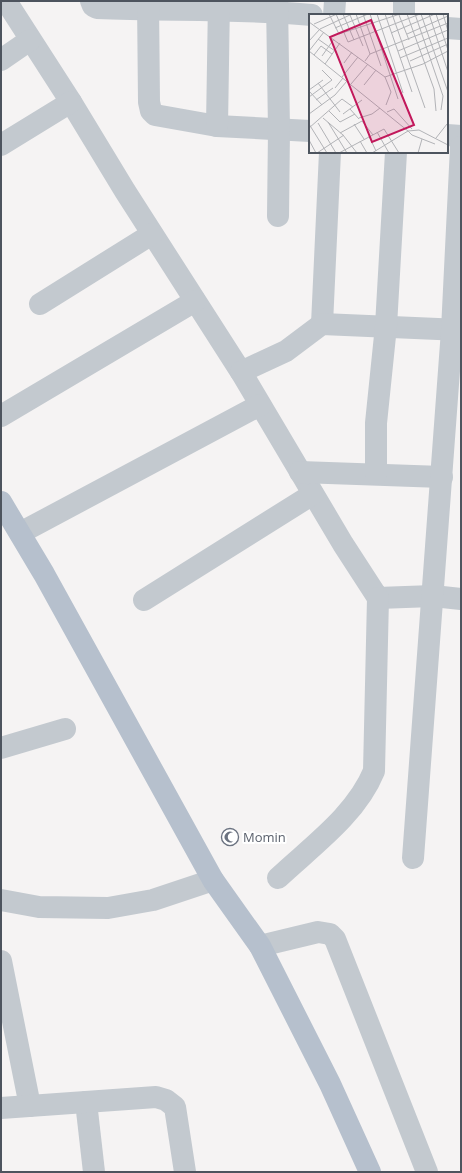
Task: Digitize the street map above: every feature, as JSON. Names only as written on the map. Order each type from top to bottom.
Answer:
[{"type":"main road","points":[[1,502],[107,686],[213,880],[260,946],[330,1084],[370,1172]]},
{"type":"street","points":[[6,1],[71,102],[195,302],[241,372],[313,494],[378,598],[374,771],[371,779],[349,812],[278,878]]},
{"type":"street","points":[[91,1],[93,6],[97,8],[148,6],[277,6],[309,14]]},
{"type":"street","points":[[334,14],[335,1]]},
{"type":"street","points":[[404,1],[404,14]]},
{"type":"street","points":[[148,6],[149,102],[151,111],[155,115],[217,126],[309,131]]},
{"type":"street","points":[[217,126],[219,6]]},
{"type":"street","points":[[277,6],[279,130],[278,216]]},
{"type":"street","points":[[448,28],[461,30]]},
{"type":"street","points":[[1,60],[30,40]]},
{"type":"street","points":[[1,145],[71,102]]},
{"type":"street","points":[[448,135],[461,136]]},
{"type":"street","points":[[413,858],[442,477],[456,330],[461,147]]},
{"type":"street","points":[[322,324],[330,153]]},
{"type":"street","points":[[376,474],[376,423],[386,326],[396,153]]},
{"type":"street","points":[[40,304],[152,234]]},
{"type":"street","points":[[1,416],[195,302]]},
{"type":"street","points":[[241,372],[286,351],[322,324],[456,330]]},
{"type":"street","points":[[20,533],[260,405]]},
{"type":"street","points":[[300,472],[442,477]]},
{"type":"street","points":[[144,600],[313,494]]},
{"type":"street","points":[[378,598],[434,596],[461,600]]},
{"type":"street","points":[[1,748],[65,729]]},
{"type":"street","points":[[1,900],[38,907],[108,908],[153,900],[213,880]]},
{"type":"street","points":[[260,946],[318,932],[330,934],[335,939],[427,1172]]},
{"type":"street","points":[[1,961],[30,1106]]},
{"type":"street","points":[[1,1108],[156,1097],[166,1100],[175,1106],[185,1172]]},
{"type":"street","points":[[86,1102],[94,1172]]},
{"type":"place","name":"Momin","points":[[230,837]]}]
